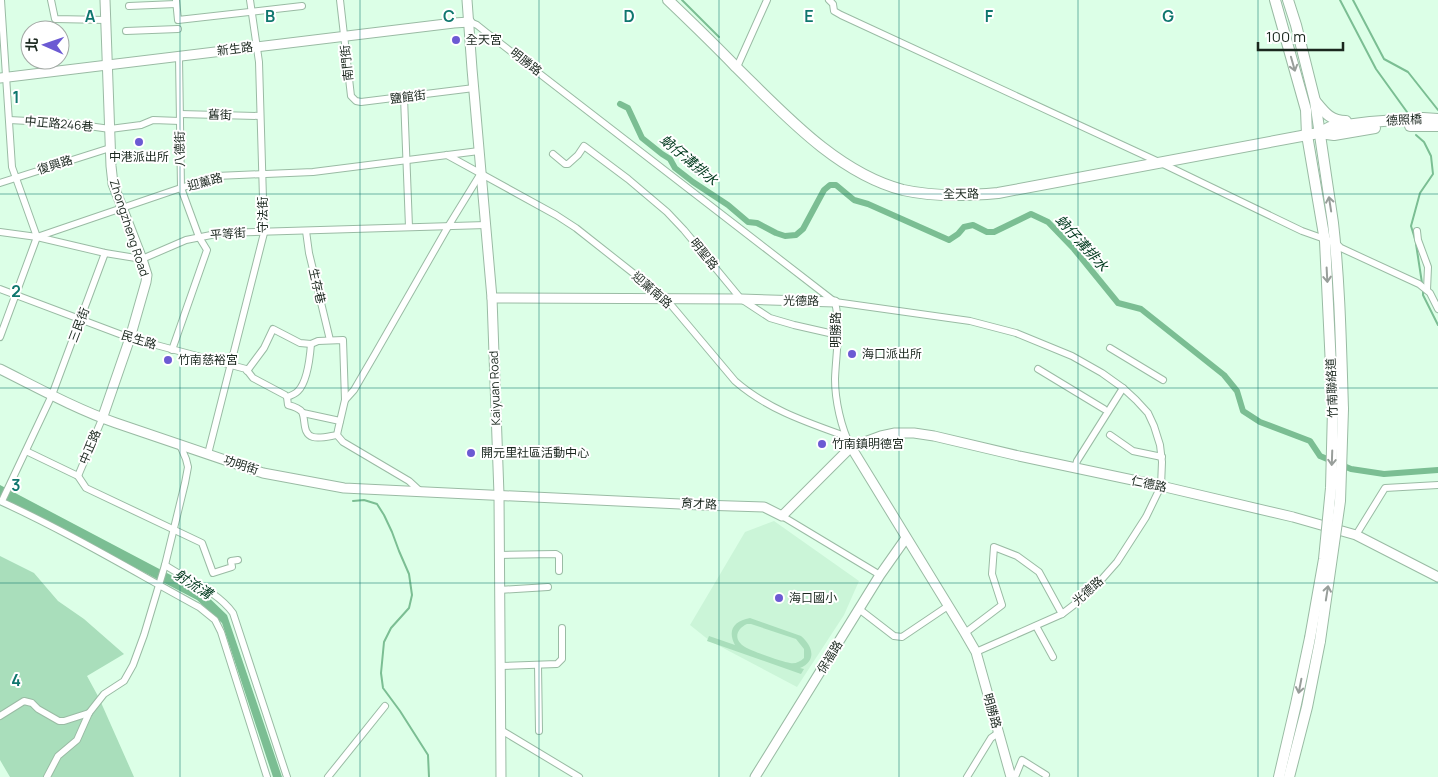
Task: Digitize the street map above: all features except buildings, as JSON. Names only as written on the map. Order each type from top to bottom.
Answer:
[{"type":"main road","name":"全天路","points":[[668,0],[772,103],[833,156],[875,180],[902,190],[929,194],[968,196],[998,193],[1307,135],[1319,133],[1334,134],[1371,125]]},
{"type":"main road","name":"竹南聯絡道","points":[[1275,0],[1306,110],[1307,135],[1325,241],[1338,409]]},
{"type":"main road","name":"竹南聯絡道","points":[[1288,0],[1315,101],[1336,243],[1341,339],[1338,409],[1315,639],[1306,707],[1289,777]]},
{"type":"main road","points":[[1315,101],[1337,121],[1371,125]]},
{"type":"main road","name":"德照橋","points":[[1371,125],[1423,118],[1438,119]]},
{"type":"main road","name":"德照橋","points":[[1371,125],[1438,126]]},
{"type":"main road","name":"竹南聯絡道","points":[[1279,777],[1296,704],[1315,639]]},
{"type":"street","points":[[0,338],[37,237],[12,167],[9,120],[3,78],[1,0]]},
{"type":"street","points":[[51,0],[55,19],[106,20]]},
{"type":"street","name":"Zhongzheng Road","points":[[102,419],[130,338],[147,275],[113,184],[105,0]]},
{"type":"street","name":"守法街","points":[[208,454],[264,233],[259,62],[250,0]]},
{"type":"street","name":"南門街","points":[[340,0],[350,88]]},
{"type":"street","name":"Kaiyuan Road","points":[[467,0],[492,298],[499,495],[501,777]]},
{"type":"street","points":[[737,67],[767,0]]},
{"type":"street","points":[[830,0],[834,10],[841,15],[1161,163],[1302,232],[1336,243],[1341,248],[1424,287],[1430,293],[1438,309]]},
{"type":"street","points":[[129,6],[176,2],[178,20],[251,10],[302,6]]},
{"type":"street","name":"新生路","points":[[3,78],[256,46],[470,22]]},
{"type":"street","name":"明勝路","points":[[470,22],[487,32],[538,71],[835,302],[838,335],[835,381],[845,436],[976,652],[998,733],[1013,777]]},
{"type":"street","points":[[126,31],[178,29]]},
{"type":"street","name":"八德街","points":[[172,350],[207,250],[198,237],[181,188],[179,56]]},
{"type":"street","name":"鹽館街","points":[[350,88],[351,96],[356,101],[361,102],[474,88]]},
{"type":"street","points":[[404,98],[409,227]]},
{"type":"street","name":"舊街","points":[[110,129],[141,126],[153,120],[180,117],[260,116]]},
{"type":"street","name":"中正路246巷","points":[[9,120],[67,123],[110,129]]},
{"type":"street","name":"明聖路","points":[[553,154],[565,164],[568,164],[584,146],[628,179],[667,212],[741,299],[770,318],[838,335]]},
{"type":"street","name":"復興路","points":[[0,183],[110,148]]},
{"type":"street","name":"迎薰路","points":[[0,232],[37,237],[216,176],[313,172],[479,151]]},
{"type":"street","name":"迎薰南路","points":[[446,155],[556,215],[576,228],[666,299],[735,381],[745,390],[796,419],[845,436]]},
{"type":"street","points":[[345,400],[354,390],[481,173]]},
{"type":"street","name":"平等街","points":[[142,259],[186,240],[221,233],[486,225]]},
{"type":"street","name":"生存巷","points":[[306,231],[309,253],[330,340]]},
{"type":"street","points":[[1417,231],[1418,240],[1428,267],[1424,287]]},
{"type":"street","points":[[37,237],[105,254],[142,259]]},
{"type":"street","name":"三民街","points":[[2,499],[52,395],[105,254]]},
{"type":"street","name":"民生路","points":[[0,289],[130,338],[246,369],[253,378],[287,397],[288,404],[303,413],[305,430],[310,436],[314,438],[337,435]]},
{"type":"street","name":"光德路","points":[[492,298],[741,299],[835,302],[970,321],[1016,333],[1072,356],[1123,388],[1148,413],[1160,444],[1162,457],[1161,486],[1146,517],[1117,562],[1102,579],[1062,614],[976,652]]},
{"type":"street","points":[[247,371],[264,348],[273,329],[300,343],[311,344],[318,341],[343,340],[345,400],[337,435],[343,442],[409,481],[421,492]]},
{"type":"street","points":[[287,397],[297,392],[302,385],[309,364],[311,344]]},
{"type":"street","points":[[1110,348],[1163,380]]},
{"type":"street","name":"功明街","points":[[0,369],[102,419],[263,473],[344,488],[499,495]]},
{"type":"street","points":[[1038,369],[1104,409]]},
{"type":"street","points":[[1076,468],[1077,461],[1123,388]]},
{"type":"street","points":[[303,413],[340,421]]},
{"type":"street","name":"中正路","points":[[78,476],[102,419]]},
{"type":"street","name":"仁德路","points":[[851,446],[895,433],[914,433],[1161,486],[1294,517],[1356,535],[1438,577]]},
{"type":"street","points":[[1110,435],[1133,451],[1162,457]]},
{"type":"street","points":[[47,777],[58,756],[77,740],[89,713],[104,694],[124,680],[133,665],[144,635],[164,566],[185,483],[188,467],[180,445]]},
{"type":"street","points":[[782,516],[851,446]]},
{"type":"street","points":[[26,451],[78,476],[86,488],[202,543],[213,573],[232,567],[231,561],[238,560]]},
{"type":"street","points":[[1356,535],[1385,488],[1438,484]]},
{"type":"street","name":"育才路","points":[[499,495],[764,507],[880,575]]},
{"type":"street","points":[[2,499],[159,583],[199,607],[215,620],[221,632],[267,777]]},
{"type":"street","name":"保福路","points":[[755,777],[880,575],[906,538]]},
{"type":"street","points":[[965,633],[1002,605],[992,574],[994,547],[1017,556],[1039,572],[1062,614]]},
{"type":"street","points":[[499,555],[556,554],[559,556],[559,571]]},
{"type":"street","points":[[164,566],[210,593],[227,605],[233,613],[286,777]]},
{"type":"street","points":[[499,590],[548,587]]},
{"type":"street","points":[[859,609],[894,636],[902,637],[948,606]]},
{"type":"street","points":[[1036,626],[1053,657]]},
{"type":"street","points":[[500,666],[557,664],[562,659],[562,628]]},
{"type":"street","points":[[538,665],[539,731]]},
{"type":"street","points":[[0,716],[24,700],[32,703],[38,709],[59,721],[89,713]]},
{"type":"street","points":[[328,777],[385,706]]},
{"type":"street","points":[[500,730],[579,777]]},
{"type":"street","points":[[967,777],[991,738],[998,733]]},
{"type":"street","points":[[1013,777],[1022,760],[1046,774]]},
{"type":"shaded area","points":[[0,485],[203,592],[227,615],[282,777],[273,777],[222,623],[197,600],[0,497]]},
{"type":"shaded area","name":"海口國小","points":[[774,521],[859,581],[844,615],[797,687],[710,641],[690,625],[745,532]]},
{"type":"shaded area","points":[[0,556],[34,573],[58,601],[84,619],[124,654],[87,676],[99,698],[134,777],[10,777],[0,760]]},
{"type":"shaded area","points":[[750,618],[801,636],[808,644],[811,657],[800,668],[804,669],[801,674],[707,641],[709,636],[735,645],[732,631],[736,624]],"holes":[[[751,624],[796,639],[804,649],[804,658],[801,661],[790,663],[745,647],[741,644],[737,635],[743,626]]]},
{"type":"waterway","points":[[682,0],[719,37]]},
{"type":"waterway","points":[[1340,0],[1376,69],[1407,112]]},
{"type":"waterway","points":[[1353,0],[1384,59],[1408,72],[1438,110]]},
{"type":"waterway","name":"蚋仔溝排水","points":[[620,104],[628,108],[642,138],[670,159],[675,168],[728,205],[748,222],[757,223],[785,236],[796,235],[803,229],[824,190],[830,185],[836,185],[854,200],[868,204],[949,240],[964,227],[973,225],[987,232],[994,232],[1031,214],[1048,222],[1074,249],[1118,303],[1141,309],[1224,375],[1237,391],[1243,411],[1260,422],[1310,441],[1320,456],[1351,469],[1384,474],[1438,470]]},
{"type":"waterway","points":[[1415,239],[1411,226],[1420,193],[1433,174],[1431,156],[1424,142],[1416,135]]},
{"type":"waterway","points":[[1416,244],[1422,283]]},
{"type":"waterway","points":[[1423,291],[1423,295],[1438,325]]},
{"type":"waterway","points":[[353,501],[364,500],[377,504],[392,532],[409,574],[412,595],[409,608],[391,628],[384,642],[381,673],[383,688],[428,755],[429,777]]},
{"type":"place","name":"全天宮","points":[[456,40]]},
{"type":"place","name":"中港派出所","points":[[139,142]]},
{"type":"place","name":"海口派出所","points":[[852,354]]},
{"type":"place","name":"竹南慈裕宮","points":[[168,360]]},
{"type":"place","name":"竹南鎮明德宮","points":[[822,444]]},
{"type":"place","name":"開元里社區活動中心","points":[[471,453]]},
{"type":"place","name":"海口國小","points":[[779,598]]},
{"type":"water label","name":"射流溝","points":[[193,584]]}]
